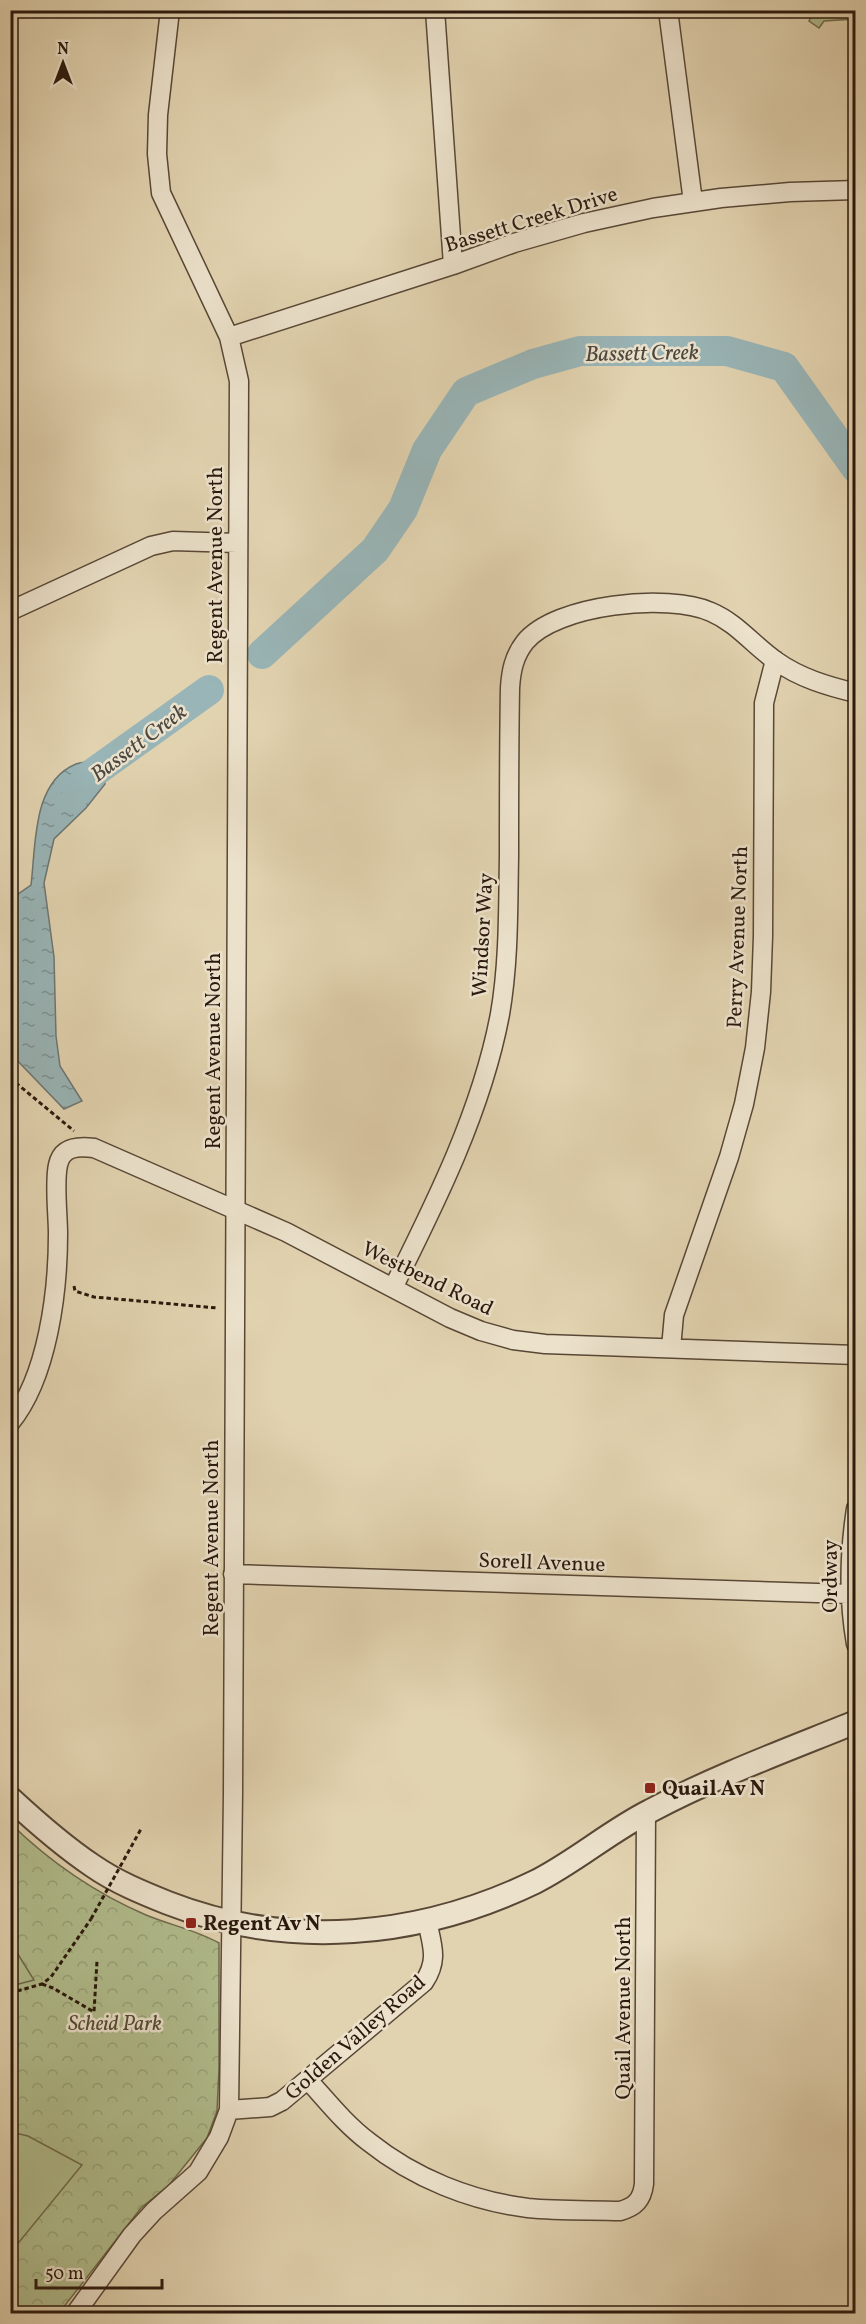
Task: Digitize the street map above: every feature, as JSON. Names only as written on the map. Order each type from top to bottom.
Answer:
[{"type":"street","name":"Regent Avenue North","points":[[170,10],[158,115],[157,154],[161,193],[229,337],[239,381],[232,1923],[229,2110]]},
{"type":"street","points":[[435,10],[453,266]]},
{"type":"street","points":[[668,10],[693,202]]},
{"type":"street","name":"Bassett Creek Drive","points":[[229,337],[453,266],[514,243],[584,223],[693,202],[790,192],[855,190]]},
{"type":"street","points":[[10,610],[151,546],[173,541],[237,543]]},
{"type":"street","name":"Windsor Way","points":[[393,1288],[434,1205],[463,1138],[487,1064],[499,1017],[507,959],[510,688],[516,655],[526,640],[553,621],[605,607],[671,603],[709,611],[724,619],[775,660]]},
{"type":"street","points":[[775,660],[811,680],[855,693]]},
{"type":"street","name":"Perry Avenue North","points":[[671,1348],[674,1315],[729,1157],[744,1104],[755,1048],[761,992],[763,936],[764,703],[775,660]]},
{"type":"street","points":[[10,1423],[29,1389],[46,1344],[55,1302],[58,1258],[58,1164],[68,1149],[78,1146]]},
{"type":"street","name":"Westbend Road","points":[[78,1146],[94,1148],[286,1232],[450,1318],[481,1331],[513,1340],[545,1344],[855,1355]]},
{"type":"street","name":"Ordway","points":[[855,1509],[850,1552],[849,1594],[855,1644]]},
{"type":"street","name":"Sorell Avenue","points":[[233,1574],[849,1594]]},
{"type":"street","points":[[10,1798],[47,1833],[94,1868],[144,1894],[199,1916],[256,1929],[291,1932],[337,1933],[377,1930],[427,1922],[537,1881],[646,1812],[693,1789],[855,1722]]},
{"type":"street","name":"Quail Avenue North","points":[[308,2079],[330,2105],[368,2142],[404,2166],[436,2183],[498,2203],[529,2208],[620,2211],[637,2203],[643,2194],[644,2184],[646,1812]]},
{"type":"street","name":"Golden Valley Road","points":[[229,2110],[270,2107],[282,2101],[424,1982],[433,1964],[434,1956],[427,1922]]},
{"type":"street","points":[[75,2313],[132,2235],[203,2165],[219,2138],[229,2110]]},
{"type":"path","points":[[10,1078],[78,1134],[78,1146]]},
{"type":"path","points":[[74,1282],[75,1291],[94,1297],[220,1308]]},
{"type":"path","points":[[10,1993],[42,1984],[51,1977],[91,1919],[141,1829]]},
{"type":"path","points":[[42,1984],[94,2012],[97,1961]]},
{"type":"green space","points":[[814,11],[855,11],[855,19],[824,21],[819,28],[809,21]]},
{"type":"green space","name":"Scheid Park","points":[[10,1823],[41,1851],[91,1887],[146,1915],[219,1943],[217,2111],[207,2138],[169,2185],[141,2208],[59,2313],[11,2313]]},
{"type":"green space","points":[[11,1943],[34,1980],[11,1986]]},
{"type":"green space","points":[[11,2132],[28,2136],[82,2165],[11,2252]]},
{"type":"water","points":[[104,760],[105,784],[86,808],[54,839],[44,883],[54,957],[56,1036],[60,1066],[82,1101],[64,1109],[11,1054],[11,899],[31,885],[39,816],[51,785],[62,773],[76,764]]},
{"type":"waterway","name":"Bassett Creek","points":[[262,654],[375,550],[403,509],[427,450],[466,392],[533,364],[580,351],[727,351],[784,367],[856,468]]},
{"type":"waterway","name":"Bassett Creek","points":[[77,792],[86,778],[209,690]]},
{"type":"place","name":"Quail Av N","points":[[650,1788]]},
{"type":"place","name":"Regent Av N","points":[[191,1923]]}]
